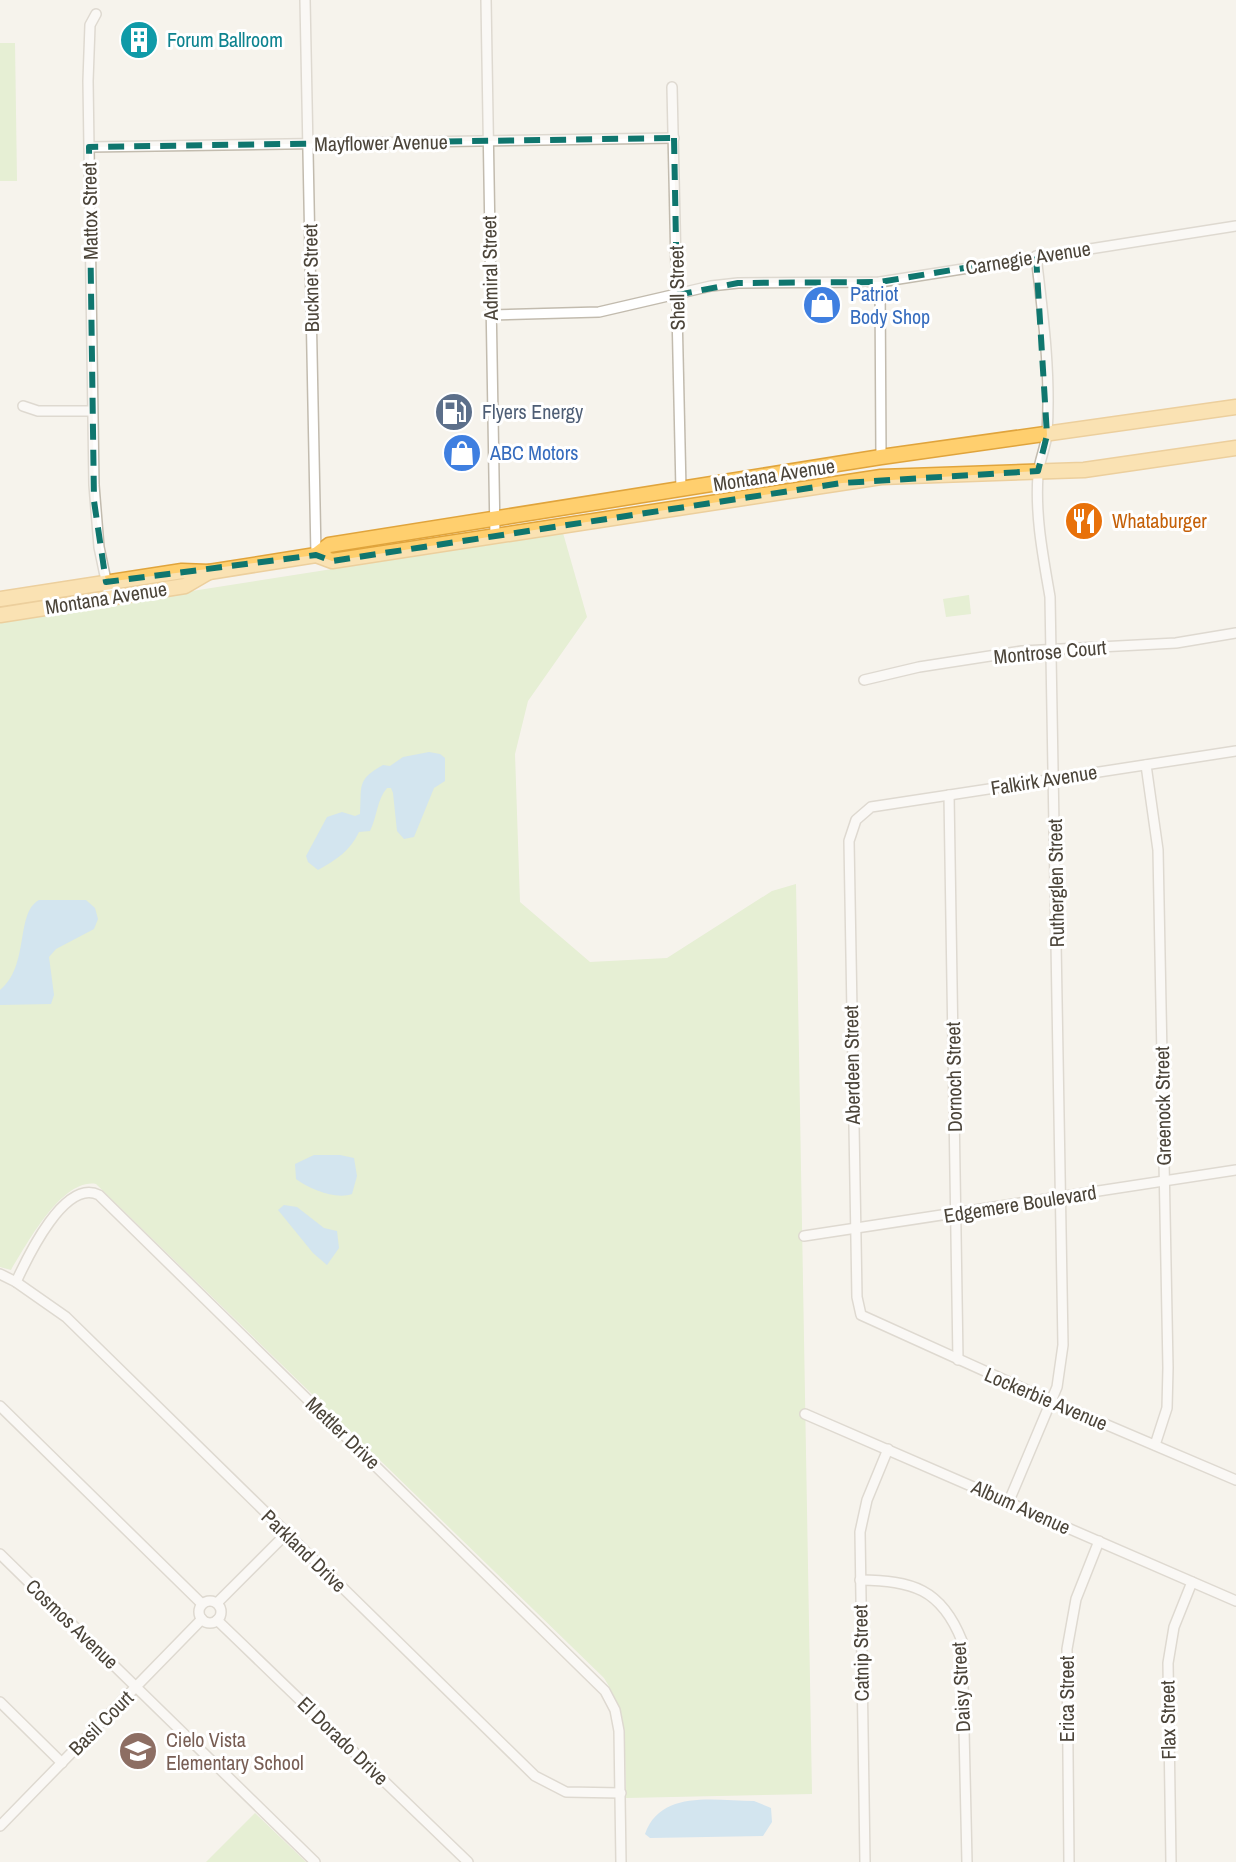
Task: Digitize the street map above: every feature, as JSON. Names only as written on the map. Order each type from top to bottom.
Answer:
[{"type":"highway","name":"Montana Avenue","points":[[0,615],[185,586],[206,574],[316,555],[329,545],[881,457],[1236,407]]},
{"type":"highway","name":"Montana Avenue","points":[[316,555],[332,561],[881,477],[1084,470],[1236,448]]},
{"type":"highway","points":[[0,607],[107,586],[206,574]]},
{"type":"highway","name":"Montana Avenue","points":[[0,599],[107,586]]},
{"type":"street","name":"Buckner Street","points":[[305,0],[316,555]]},
{"type":"street","name":"Admiral Street","points":[[486,0],[495,536]]},
{"type":"street","name":"Mattox Street","points":[[96,14],[90,25],[92,411],[95,516],[107,586]]},
{"type":"street","name":"Shell Street","points":[[672,87],[681,490]]},
{"type":"street","name":"Mayflower Avenue","points":[[89,147],[674,138]]},
{"type":"street","name":"Carnegie Avenue","points":[[491,315],[599,312],[711,286],[738,283],[880,282],[1236,226]]},
{"type":"street","name":"Rutherglen Street","points":[[1009,1501],[1060,1375],[1063,1345],[1050,597],[1038,521],[1038,471],[1047,435],[1045,329],[1036,256]]},
{"type":"street","points":[[880,282],[881,457]]},
{"type":"street","points":[[23,406],[38,411],[92,411]]},
{"type":"street","name":"Montrose Court","points":[[864,680],[919,667],[1051,648],[1176,643],[1236,633]]},
{"type":"street","name":"Falkirk Avenue","points":[[856,820],[871,807],[1236,751]]},
{"type":"street","name":"Greenock Street","points":[[1146,765],[1158,850],[1168,1393],[1165,1419],[1155,1445]]},
{"type":"street","name":"Dornoch Street","points":[[949,795],[958,1360]]},
{"type":"street","name":"Aberdeen Street","points":[[856,820],[849,841],[855,1229],[860,1311]]},
{"type":"street","name":"Edgemere Boulevard","points":[[804,1236],[1236,1170]]},
{"type":"street","name":"Mettler Drive","points":[[16,1282],[37,1241],[68,1201],[80,1192],[99,1195],[596,1680],[611,1700],[618,1719],[621,1862]]},
{"type":"street","name":"Parkland Drive","points":[[0,1274],[66,1317],[535,1776],[566,1792],[621,1793]]},
{"type":"street","name":"Lockerbie Avenue","points":[[860,1311],[864,1319],[1236,1480]]},
{"type":"street","points":[[0,1406],[202,1604]]},
{"type":"street","name":"Album Avenue","points":[[805,1414],[1236,1601]]},
{"type":"street","name":"Catnip Street","points":[[865,1862],[860,1580],[863,1516],[888,1449]]},
{"type":"street","points":[[217,1603],[287,1533]]},
{"type":"street","name":"Erica Street","points":[[1069,1862],[1067,1649],[1076,1599],[1099,1541]]},
{"type":"street","name":"Cosmos Avenue","points":[[0,1554],[315,1862]]},
{"type":"street","name":"Daisy Street","points":[[860,1580],[901,1582],[930,1595],[947,1611],[962,1641],[967,1862]]},
{"type":"street","name":"Flax Street","points":[[1171,1862],[1168,1663],[1174,1627],[1192,1582]]},
{"type":"street","points":[[209,1601],[217,1603],[221,1611],[217,1620],[210,1623],[202,1619],[199,1612],[202,1604],[209,1601]]},
{"type":"street","name":"Basil Court","points":[[0,1826],[202,1619]]},
{"type":"street","name":"El Dorado Drive","points":[[217,1620],[468,1862]]},
{"type":"street","points":[[0,1702],[62,1763]]},
{"type":"highlighted area","points":[[674,138],[677,295],[738,283],[880,282],[1036,256],[1047,435],[1038,471],[842,483],[332,561],[316,555],[106,582],[94,501],[89,147]]},
{"type":"green space","points":[[0,43],[15,43],[17,181],[0,181]]},
{"type":"green space","points":[[563,533],[587,617],[528,701],[515,754],[520,902],[590,962],[667,958],[772,891],[796,884],[812,1794],[626,1798],[621,1721],[604,1678],[96,1184],[83,1185],[58,1202],[11,1270],[0,1267],[0,621]]},
{"type":"green space","points":[[969,595],[971,614],[946,617],[943,599]]},
{"type":"green space","points":[[255,1813],[306,1862],[206,1862]]},
{"type":"water","points":[[429,752],[445,758],[445,781],[434,788],[414,837],[404,839],[397,831],[393,793],[391,788],[387,788],[370,831],[359,832],[342,854],[318,870],[308,862],[306,856],[327,817],[342,812],[355,816],[360,814],[362,785],[368,775],[403,757]]},
{"type":"water","points":[[39,900],[86,900],[95,908],[98,919],[94,929],[56,949],[49,957],[54,995],[51,1004],[0,1005],[0,990],[15,968],[27,916]]},
{"type":"water","points":[[314,1155],[354,1158],[357,1176],[352,1194],[338,1196],[323,1192],[296,1179],[295,1164]]},
{"type":"water","points":[[284,1205],[297,1207],[324,1228],[337,1231],[339,1248],[327,1265],[313,1253],[278,1210]]},
{"type":"water","points":[[707,1800],[754,1801],[771,1808],[772,1822],[763,1836],[650,1838],[645,1834],[663,1810],[676,1804]]},
{"type":"place","name":"Forum Ballroom","points":[[139,40]]},
{"type":"place","name":"Patriot Body Shop","points":[[822,305]]},
{"type":"place","name":"Flyers Energy","points":[[454,412]]},
{"type":"place","name":"ABC Motors","points":[[462,453]]},
{"type":"place","name":"Whataburger","points":[[1084,521]]},
{"type":"place","name":"Cielo Vista Elementary School","points":[[138,1751]]}]
